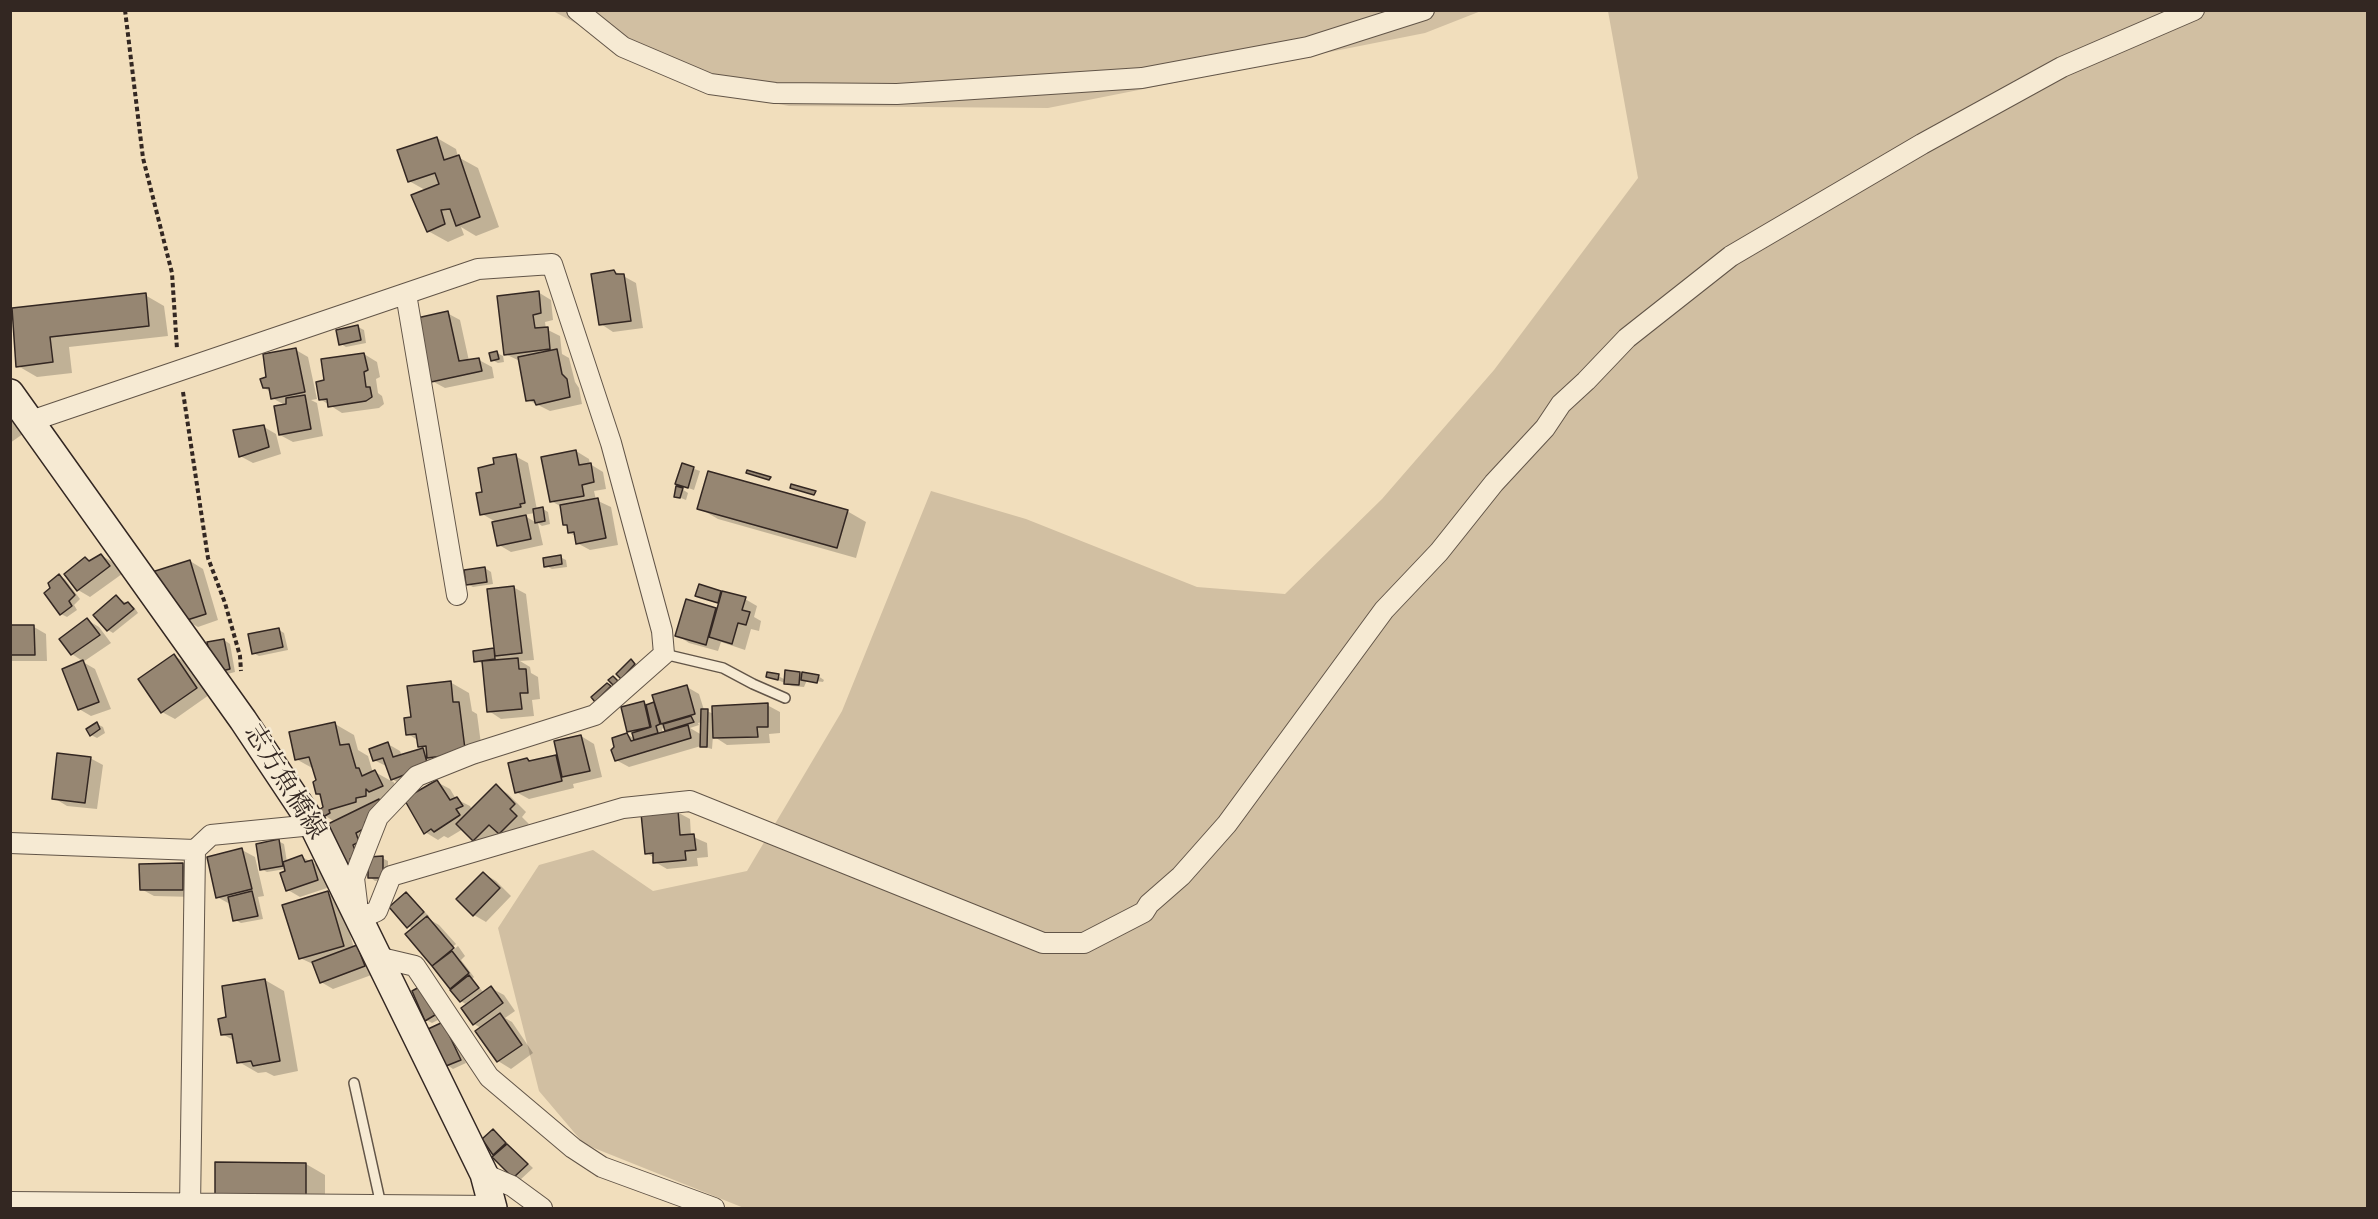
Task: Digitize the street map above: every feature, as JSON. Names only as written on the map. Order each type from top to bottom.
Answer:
[{"type":"main road","name":"志方魚橋線","points":[[10,393],[243,720],[313,825],[484,1174],[493,1207]]},
{"type":"street","points":[[577,10],[623,47],[710,84],[775,93],[886,94],[1142,78],[1308,47],[1424,10]]},
{"type":"street","points":[[31,422],[478,269],[552,264],[611,443],[662,631],[664,654],[596,715],[472,754],[417,776],[378,817],[354,878],[359,919],[377,911],[392,876],[623,808],[690,801],[1043,943],[1084,943],[1144,912],[1149,904],[1181,876],[1227,824],[1384,610],[1439,552],[1494,483],[1545,428],[1561,404],[1627,338],[1731,256],[1922,144],[2062,68],[2194,10]]},
{"type":"street","points":[[406,294],[457,595]]},
{"type":"street","points":[[10,843],[195,850],[211,835],[313,825]]},
{"type":"street","points":[[190,1206],[195,850]]},
{"type":"street","points":[[377,957],[415,966],[489,1077],[573,1148],[602,1167],[687,1202],[714,1209]]},
{"type":"street","points":[[484,1174],[512,1186],[542,1209]]},
{"type":"street","points":[[10,1202],[190,1206],[493,1207]]},
{"type":"lane","points":[[664,654],[723,668],[785,698]]},
{"type":"lane","points":[[354,1083],[381,1205]]},
{"type":"shaded area","points":[[553,11],[1481,11],[1425,33],[1048,108],[789,106],[696,88]]},
{"type":"shaded area","points":[[1608,11],[2367,11],[2367,1208],[744,1208],[584,1144],[539,1091],[498,928],[539,865],[593,850],[653,891],[747,871],[842,711],[931,491],[1026,519],[1197,587],[1285,594],[1382,499],[1494,370],[1638,178]]},
{"type":"building","points":[[437,137],[444,160],[459,155],[480,217],[456,226],[450,209],[441,210],[445,224],[427,232],[411,195],[439,184],[435,173],[408,182],[397,150]]},
{"type":"building","points":[[614,270],[616,274],[624,274],[631,321],[599,325],[591,274]]},
{"type":"building","points":[[539,291],[541,313],[533,315],[535,328],[548,327],[550,349],[504,355],[497,296]]},
{"type":"building","points":[[146,293],[149,326],[50,337],[53,362],[16,367],[12,308]]},
{"type":"building","points":[[448,311],[459,361],[479,358],[482,371],[431,382],[417,318]]},
{"type":"building","points":[[358,325],[361,340],[339,345],[336,330]]},
{"type":"building","points":[[296,348],[305,392],[271,399],[269,388],[263,388],[260,379],[266,377],[263,354]]},
{"type":"building","points":[[557,349],[562,374],[567,379],[570,397],[536,405],[534,400],[526,401],[518,357]]},
{"type":"building","points":[[497,351],[499,359],[491,361],[489,353]]},
{"type":"building","points":[[364,353],[368,370],[364,372],[366,387],[370,387],[372,397],[366,401],[328,407],[327,399],[319,400],[316,382],[324,380],[321,359]]},
{"type":"building","points":[[305,395],[311,429],[279,435],[274,406],[286,404],[286,398]]},
{"type":"building","points":[[264,425],[269,447],[239,457],[233,430]]},
{"type":"building","points":[[576,450],[579,465],[591,463],[594,482],[582,485],[584,496],[550,502],[541,457]]},
{"type":"building","points":[[516,454],[525,503],[520,504],[521,507],[480,515],[476,493],[482,492],[478,468],[494,464],[493,458]]},
{"type":"building","points":[[682,463],[694,467],[688,488],[675,484]]},
{"type":"building","points":[[747,470],[771,477],[769,480],[746,473]]},
{"type":"building","points":[[708,471],[848,510],[837,548],[697,509]]},
{"type":"building","points":[[791,484],[816,491],[814,495],[790,488]]},
{"type":"building","points":[[676,486],[683,488],[680,498],[674,497]]},
{"type":"building","points":[[598,498],[606,538],[576,544],[574,532],[568,533],[567,525],[563,525],[560,505]]},
{"type":"building","points":[[543,507],[545,521],[535,523],[533,509]]},
{"type":"building","points":[[526,515],[531,539],[497,546],[492,522]]},
{"type":"building","points":[[101,554],[110,566],[77,591],[64,574],[85,557],[89,561]]},
{"type":"building","points":[[561,555],[562,564],[544,567],[543,558]]},
{"type":"building","points":[[190,560],[206,614],[184,621],[152,572]]},
{"type":"building","points":[[485,567],[487,582],[466,585],[464,570]]},
{"type":"building","points":[[59,574],[75,595],[69,601],[72,606],[60,615],[44,593],[50,588],[48,583]]},
{"type":"building","points":[[699,584],[721,591],[718,603],[695,596]]},
{"type":"building","points":[[514,586],[522,653],[495,656],[487,589]]},
{"type":"building","points":[[722,591],[746,597],[742,610],[750,612],[746,625],[738,623],[732,644],[709,637]]},
{"type":"building","points":[[116,595],[124,604],[128,602],[134,609],[107,631],[93,615]]},
{"type":"building","points":[[686,599],[716,608],[706,645],[675,636]]},
{"type":"building","points":[[87,618],[100,635],[71,655],[59,639]]},
{"type":"building","points":[[10,625],[34,625],[35,655],[10,655]]},
{"type":"building","points":[[279,628],[283,647],[252,654],[248,634]]},
{"type":"building","points":[[224,639],[230,669],[213,673],[207,642]]},
{"type":"building","points":[[494,648],[495,659],[474,662],[473,651]]},
{"type":"building","points":[[174,654],[197,688],[161,713],[138,679]]},
{"type":"building","points":[[518,658],[519,669],[526,669],[528,693],[520,693],[522,709],[487,712],[482,661]]},
{"type":"building","points":[[631,659],[635,664],[621,679],[616,674]]},
{"type":"building","points":[[83,660],[99,702],[78,710],[62,669]]},
{"type":"building","points":[[785,670],[800,672],[799,685],[784,684]]},
{"type":"building","points":[[767,672],[779,674],[778,680],[766,677]]},
{"type":"building","points":[[802,672],[819,675],[817,683],[801,680]]},
{"type":"building","points":[[613,676],[618,681],[613,685],[608,680]]},
{"type":"building","points":[[451,681],[453,702],[459,702],[465,749],[459,754],[427,758],[426,746],[418,747],[416,734],[406,735],[404,718],[411,717],[407,686]]},
{"type":"building","points":[[607,683],[611,686],[595,702],[591,697]]},
{"type":"building","points":[[687,685],[695,714],[661,724],[652,695]]},
{"type":"building","points":[[644,701],[650,727],[627,732],[621,707]]},
{"type":"building","points":[[654,702],[660,724],[656,726],[658,733],[634,740],[632,733],[651,727],[646,705]]},
{"type":"building","points":[[768,703],[768,727],[757,727],[758,737],[713,738],[712,706]]},
{"type":"building","points":[[701,709],[708,709],[707,747],[700,747]]},
{"type":"building","points":[[691,716],[694,722],[665,731],[663,724]]},
{"type":"building","points":[[97,722],[100,729],[90,736],[86,729]]},
{"type":"building","points":[[335,722],[340,745],[349,744],[356,768],[359,768],[362,776],[375,770],[383,786],[369,792],[366,789],[366,796],[356,798],[356,802],[329,810],[330,813],[323,817],[319,810],[323,807],[320,794],[316,794],[313,782],[316,780],[309,757],[295,760],[289,732]]},
{"type":"building","points":[[688,725],[691,738],[615,761],[611,750],[614,747],[612,738],[627,733],[631,741]]},
{"type":"building","points":[[581,735],[590,771],[562,777],[554,741]]},
{"type":"building","points":[[388,742],[393,757],[423,748],[428,766],[391,780],[383,758],[373,761],[369,749]]},
{"type":"building","points":[[57,753],[91,757],[85,803],[52,799]]},
{"type":"building","points":[[556,755],[562,781],[515,793],[508,763],[527,758],[529,761]]},
{"type":"building","points":[[437,780],[450,800],[457,797],[463,806],[456,809],[460,815],[434,832],[431,829],[424,834],[404,799]]},
{"type":"building","points":[[496,784],[515,804],[510,809],[517,816],[499,834],[489,825],[473,841],[456,824]]},
{"type":"building","points":[[379,799],[382,807],[369,813],[371,818],[365,822],[367,827],[356,833],[359,842],[353,845],[357,855],[350,859],[355,869],[350,872],[328,824]]},
{"type":"building","points":[[678,810],[680,835],[694,834],[696,850],[685,851],[686,860],[653,863],[653,853],[645,854],[641,813]]},
{"type":"building","points":[[279,839],[283,866],[260,870],[256,844]]},
{"type":"building","points":[[242,848],[252,889],[216,898],[207,857]]},
{"type":"building","points":[[302,855],[305,862],[312,860],[318,880],[286,891],[280,873],[285,871],[283,862]]},
{"type":"building","points":[[383,856],[383,878],[368,878],[368,857]]},
{"type":"building","points":[[183,863],[183,890],[140,890],[139,864]]},
{"type":"building","points":[[483,872],[500,888],[473,916],[456,899]]},
{"type":"building","points":[[252,891],[258,916],[233,921],[228,897]]},
{"type":"building","points":[[328,891],[344,946],[299,959],[282,905]]},
{"type":"building","points":[[406,892],[424,912],[407,928],[389,907]]},
{"type":"building","points":[[427,916],[454,948],[432,966],[405,934]]},
{"type":"building","points":[[357,945],[365,966],[320,983],[312,962]]},
{"type":"building","points":[[452,951],[469,973],[450,989],[432,966]]},
{"type":"building","points":[[469,975],[479,988],[460,1002],[450,990]]},
{"type":"building","points":[[265,979],[280,1061],[253,1066],[251,1061],[237,1063],[232,1034],[221,1035],[218,1019],[226,1017],[222,986]]},
{"type":"building","points":[[421,986],[435,1015],[425,1021],[412,991]]},
{"type":"building","points":[[491,986],[503,1003],[473,1025],[461,1008]]},
{"type":"building","points":[[500,1013],[522,1045],[497,1062],[475,1031]]},
{"type":"building","points":[[443,1022],[461,1060],[446,1066],[428,1029]]},
{"type":"building","points":[[493,1129],[506,1143],[493,1155],[482,1139]]},
{"type":"building","points":[[507,1144],[528,1164],[513,1178],[492,1157]]},
{"type":"building","points":[[215,1162],[306,1163],[306,1197],[215,1196]]}]
